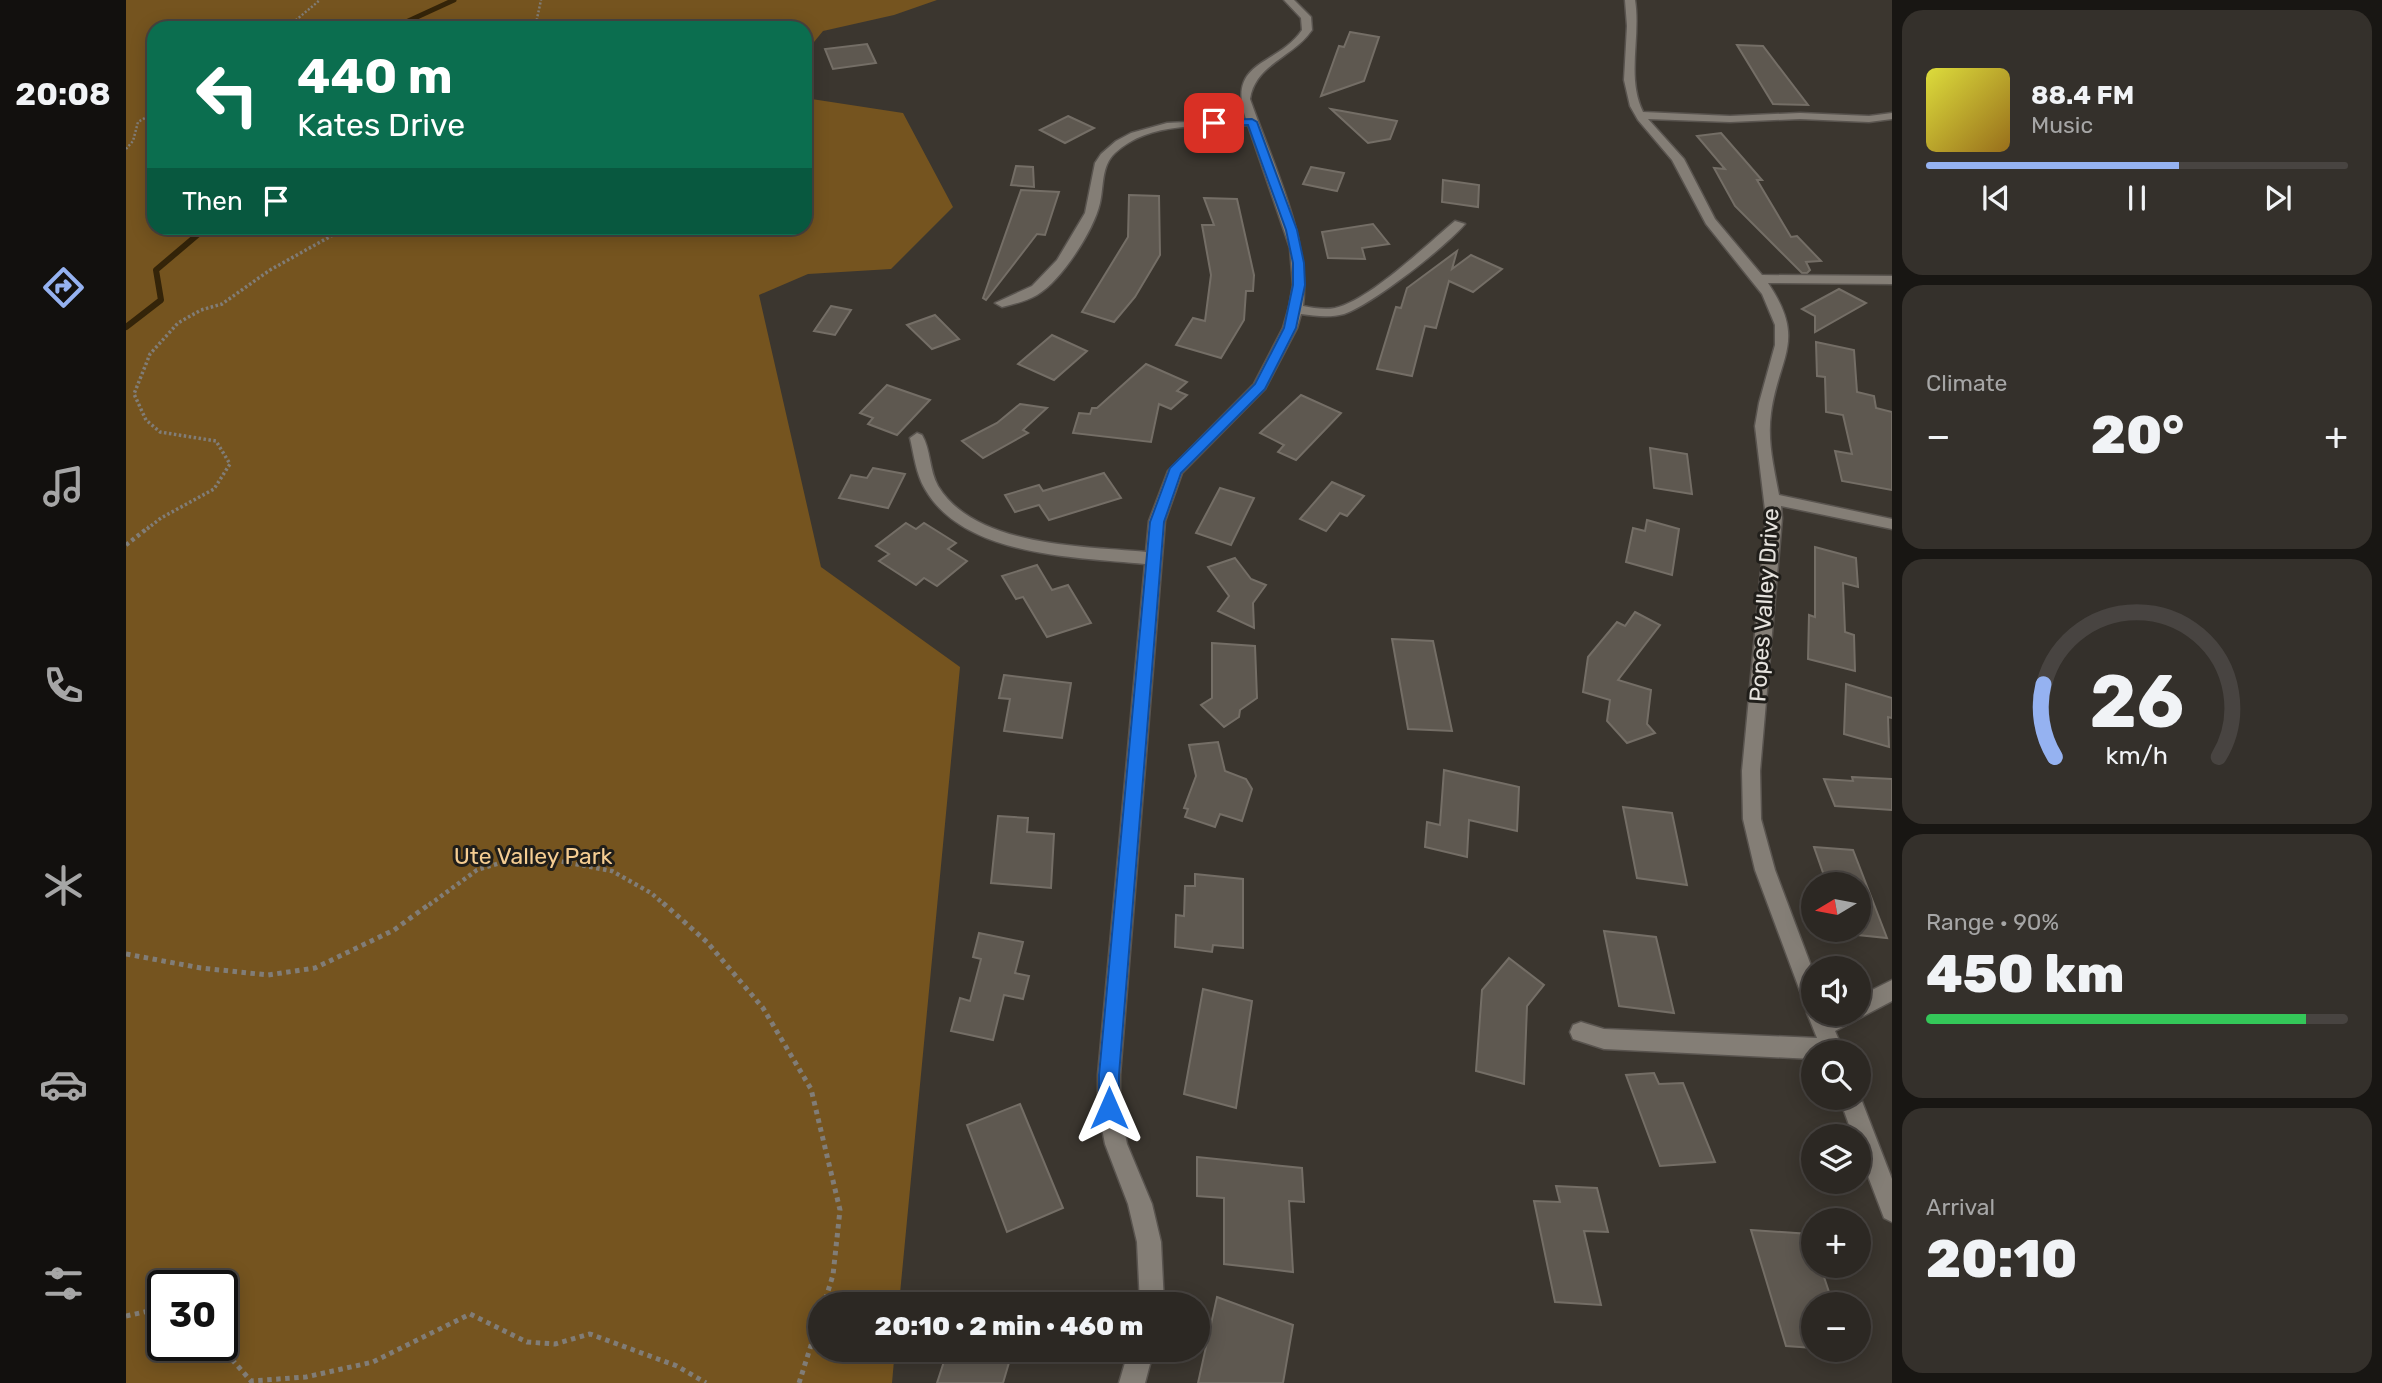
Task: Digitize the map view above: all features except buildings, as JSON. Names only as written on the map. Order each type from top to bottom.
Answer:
[{"type":"street","points":[[1151,1292],[1149,1242],[1140,1204],[1116,1144],[1109,1108],[1109,1075],[1157,522],[1175,471],[1260,386],[1290,328],[1296,309],[1299,285],[1297,248],[1252,122],[1244,91],[1252,76],[1266,63],[1300,42],[1307,30],[1306,17],[1289,0]]},
{"type":"street","name":"Popes Valley Drive","points":[[1630,0],[1635,23],[1631,88],[1640,114],[1674,153],[1712,224],[1761,279],[1774,303],[1783,329],[1762,430],[1764,463],[1773,499],[1774,519],[1751,771],[1752,819],[1761,858],[1801,966]]},
{"type":"street","points":[[1640,114],[1730,119],[1800,116],[1869,119],[1892,117]]},
{"type":"street","points":[[1002,303],[1037,289],[1078,241],[1094,203],[1097,170],[1109,152],[1119,144],[1160,127],[1252,122]]},
{"type":"street","points":[[1296,309],[1331,312],[1347,308],[1370,294],[1459,224]]},
{"type":"street","points":[[1761,279],[1892,280]]},
{"type":"street","points":[[917,438],[926,478],[933,492],[944,506],[976,530],[1016,542],[1154,559]]},
{"type":"street","points":[[1773,499],[1892,524]]},
{"type":"street","points":[[1871,1000],[1892,990]]},
{"type":"street","points":[[1581,1032],[1604,1039],[1801,1049]]},
{"type":"street","points":[[1855,1110],[1892,1210]]},
{"type":"street","points":[[1132,1383],[1138,1362]]},
{"type":"path","points":[[294,21],[320,0]]},
{"type":"path","points":[[536,21],[541,0]]},
{"type":"path","points":[[126,149],[133,141],[138,122],[147,117]]},
{"type":"path","points":[[126,545],[161,518],[214,489],[230,464],[216,441],[160,432],[146,420],[134,394],[150,354],[178,323],[201,310],[222,304],[270,270],[333,235]]},
{"type":"path","points":[[126,954],[201,968],[268,975],[314,968],[394,930],[477,870],[527,855],[612,871],[651,893],[707,942],[763,1009],[811,1089],[839,1210],[834,1275],[828,1292]]},
{"type":"path","points":[[126,1316],[147,1311]]},
{"type":"path","points":[[233,1361],[251,1381],[306,1377],[373,1362],[470,1314],[520,1342],[562,1344],[590,1334],[677,1366],[706,1383]]},
{"type":"path","points":[[799,1383],[808,1355]]},
{"type":"green space","name":"Ute Valley Park","points":[[126,0],[937,0],[894,15],[823,31],[812,44],[812,21],[147,21],[147,235],[812,235],[812,99],[903,113],[953,207],[891,269],[808,274],[759,295],[821,567],[960,667],[900,1292],[808,1292],[808,1362],[894,1362],[892,1383],[126,1383]]},
{"type":"waterway","points":[[408,21],[454,0]]},
{"type":"waterway","points":[[126,327],[161,300],[156,270],[197,235]]},
{"type":"route","points":[[1109,1108],[1109,1075],[1157,522],[1175,471],[1245,404],[1260,386],[1290,328],[1299,285],[1299,263],[1292,230],[1252,122],[1214,123]]}]
